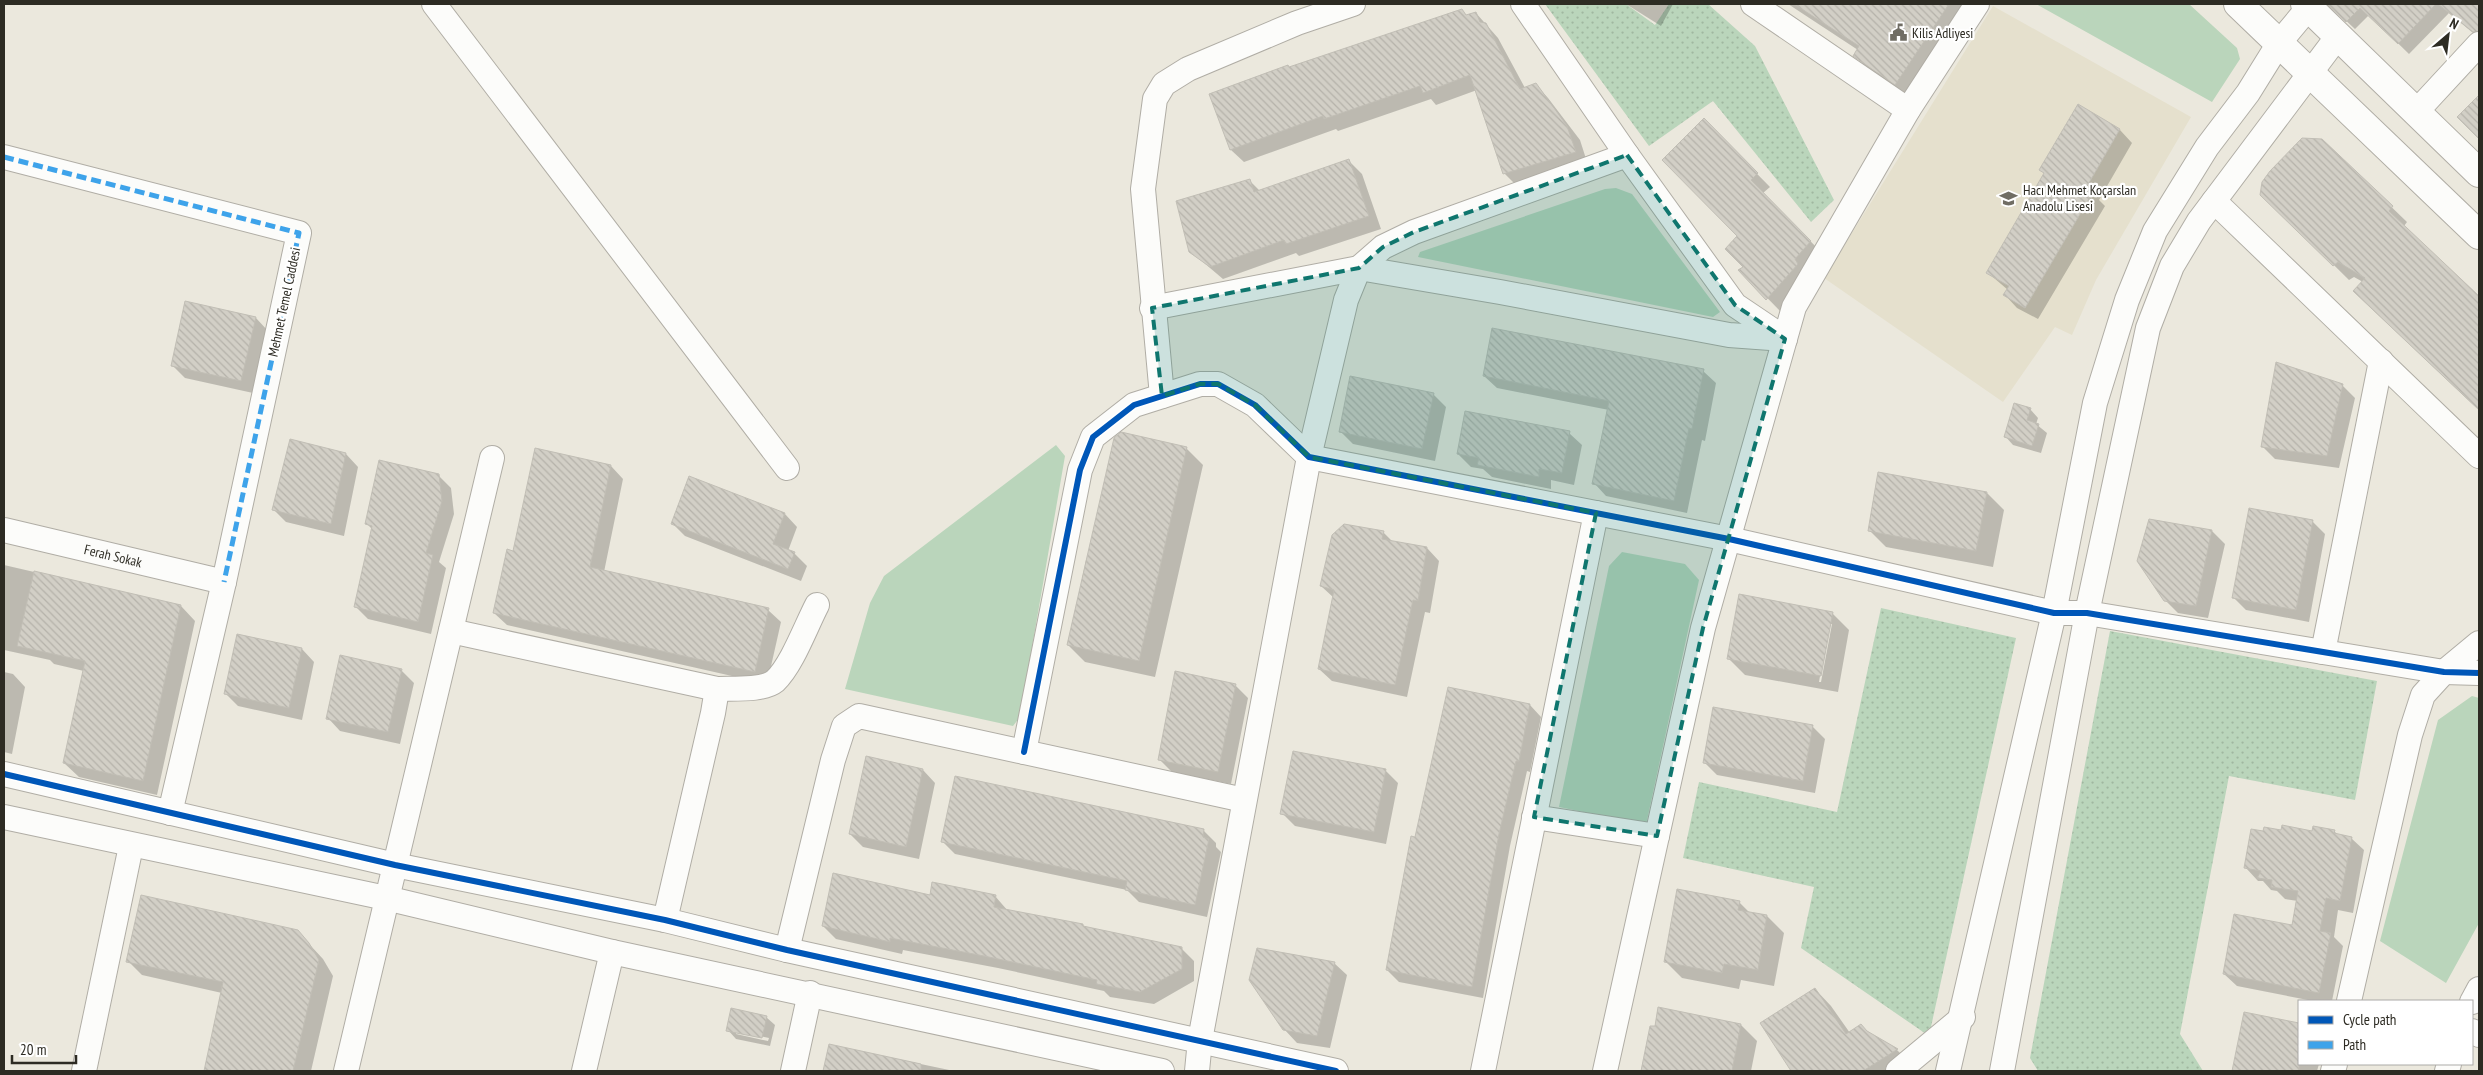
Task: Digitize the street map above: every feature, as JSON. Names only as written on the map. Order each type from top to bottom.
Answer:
[{"type":"main road","points":[[2238,4],[2479,235]]},
{"type":"main road","points":[[2307,6],[2479,173]]},
{"type":"street","points":[[434,4],[788,468]]},
{"type":"street","points":[[1162,396],[1152,308],[1143,189],[1155,98],[1164,84],[1197,65],[1297,23],[1353,4]]},
{"type":"street","points":[[1523,4],[1627,155],[1735,305],[1785,339]]},
{"type":"street","points":[[1753,4],[1908,110]]},
{"type":"street","points":[[1605,1071],[1703,628],[1794,307],[1908,110],[1977,4]]},
{"type":"street","points":[[1948,1071],[2054,613],[2095,404],[2127,300],[2154,231],[2207,147],[2248,93],[2279,43],[2307,6]]},
{"type":"street","points":[[2018,1071],[2004,1061],[2087,613],[2148,328],[2172,266],[2198,221],[2338,36]]},
{"type":"street","points":[[2416,112],[2479,44]]},
{"type":"street","points":[[1197,1071],[1200,1040],[1309,457],[1346,300],[1359,268],[1383,247],[1414,232],[1627,155]]},
{"type":"street","name":"Mehmet Temel Caddesi","points":[[4,157],[299,233],[224,582]]},
{"type":"street","points":[[2214,201],[2479,456]]},
{"type":"street","points":[[1152,308],[1359,268],[1729,335],[1785,339]]},
{"type":"street","points":[[2323,652],[2381,361]]},
{"type":"street","points":[[1024,752],[1080,470],[1092,437],[1134,405],[1200,384],[1218,384],[1255,405],[1309,457],[1729,539],[2054,613],[2087,613],[2444,672],[2479,673]]},
{"type":"street","points":[[346,1071],[492,458]]},
{"type":"street","points":[[1483,1071],[1596,513]]},
{"type":"street","name":"Ferah Sokak","points":[[4,530],[224,582]]},
{"type":"street","points":[[170,813],[224,582]]},
{"type":"street","points":[[451,631],[717,689],[756,688],[774,682],[789,660],[817,605]]},
{"type":"street","points":[[2356,1000],[2410,735],[2423,695],[2444,672],[2479,643]]},
{"type":"street","points":[[665,920],[717,689]]},
{"type":"street","points":[[787,950],[844,726],[858,716],[1244,800]]},
{"type":"street","points":[[4,774],[395,865],[665,920],[787,950],[1336,1071]]},
{"type":"street","points":[[4,817],[131,846],[386,898],[612,952],[810,993],[1162,1071]]},
{"type":"street","points":[[1534,817],[1657,836]]},
{"type":"street","points":[[84,1071],[131,846]]},
{"type":"street","points":[[584,1071],[612,952]]},
{"type":"street","points":[[2473,1000],[2479,989]]},
{"type":"street","points":[[793,1071],[810,993]]},
{"type":"street","points":[[1898,1071],[1962,1017]]},
{"type":"highlighted area","points":[[1627,155],[1735,305],[1785,339],[1703,628],[1657,836],[1534,817],[1596,513],[1309,457],[1255,405],[1218,384],[1200,384],[1162,396],[1152,308],[1359,268],[1383,247],[1414,232]]},
{"type":"shaded area","name":"Hacı Mehmet Koçarslan Anadolu Lisesi","points":[[1993,6],[2191,117],[2096,280],[2072,335],[2055,327],[2003,402],[1824,278]]},
{"type":"green space","points":[[1545,4],[1626,4],[1655,25],[1669,4],[1708,4],[1755,46],[1834,200],[1811,222],[1713,101],[1649,146]]},
{"type":"green space","points":[[2036,4],[2189,4],[2237,48],[2240,59],[2212,102]]},
{"type":"green space","points":[[1616,188],[1632,194],[1720,312],[1713,317],[1418,257],[1420,252],[1605,189]]},
{"type":"green space","points":[[1056,445],[1065,456],[1020,717],[1013,726],[845,689],[870,603],[884,576]]},
{"type":"green space","points":[[1622,552],[1685,564],[1699,580],[1646,825],[1559,807],[1609,566]]},
{"type":"green space","points":[[1881,608],[2016,638],[1929,1036],[1801,948],[1814,887],[1683,858],[1699,782],[1837,812]]},
{"type":"green space","points":[[2110,631],[2377,681],[2355,800],[2229,776],[2180,1034],[2203,1071],[2038,1071],[2030,1058]]},
{"type":"green space","points":[[2472,696],[2479,698],[2479,923],[2446,983],[2380,941],[2438,720]]},
{"type":"building","name":"Kilis Adliyesi","points":[[1794,4],[1949,4],[1895,85],[1853,56],[1859,46]]},
{"type":"building","points":[[2327,4],[2436,4],[2398,44],[2360,8],[2346,22]]},
{"type":"building","points":[[2438,4],[2479,4],[2479,31],[2473,32]]},
{"type":"building","points":[[1462,9],[1466,15],[1476,12],[1480,22],[1486,23],[1520,89],[1536,83],[1567,126],[1576,152],[1503,174],[1470,75],[1423,93],[1420,86],[1324,119],[1323,116],[1230,150],[1209,94],[1288,65],[1289,67]]},
{"type":"building","points":[[2479,95],[2479,139],[2457,117]]},
{"type":"building","points":[[2078,104],[2120,129],[2086,188],[2093,192],[2025,308],[2003,295],[2009,286],[1986,273],[2044,173],[2039,170]]},
{"type":"building","points":[[1704,118],[1758,173],[1751,180],[1811,241],[1795,259],[1798,264],[1766,300],[1738,270],[1743,267],[1725,249],[1737,236],[1662,160]]},
{"type":"building","points":[[2302,138],[2322,139],[2393,206],[2389,211],[2479,296],[2479,410],[2353,291],[2365,278],[2338,262],[2333,266],[2260,195],[2262,182],[2270,171]]},
{"type":"building","points":[[1349,159],[1369,216],[1286,244],[1284,240],[1210,267],[1189,252],[1176,201],[1250,179],[1254,192]]},
{"type":"building","points":[[185,301],[256,317],[241,381],[171,366]]},
{"type":"building","points":[[1492,328],[1704,369],[1692,429],[1689,428],[1674,501],[1592,484],[1609,401],[1483,376]]},
{"type":"building","points":[[2276,362],[2343,384],[2327,456],[2261,447]]},
{"type":"building","points":[[1350,376],[1434,393],[1422,449],[1339,432]]},
{"type":"building","points":[[2014,403],[2031,408],[2027,420],[2039,424],[2032,446],[2004,437]]},
{"type":"building","points":[[1465,411],[1570,431],[1562,473],[1539,469],[1539,477],[1477,465],[1479,458],[1457,454]]},
{"type":"building","points":[[1121,432],[1187,447],[1139,661],[1067,645],[1114,438]]},
{"type":"building","points":[[290,439],[346,453],[331,524],[272,510]]},
{"type":"building","points":[[535,448],[611,465],[590,567],[769,608],[755,672],[493,613],[507,549],[513,551]]},
{"type":"building","points":[[379,460],[439,474],[442,501],[426,553],[433,555],[418,622],[354,607],[372,526],[365,524]]},
{"type":"building","points":[[1878,472],[1987,492],[1976,551],[1868,531]]},
{"type":"building","points":[[689,476],[785,513],[773,544],[795,552],[788,569],[671,524]]},
{"type":"building","points":[[2249,508],[2313,520],[2296,610],[2232,598]]},
{"type":"building","points":[[2149,519],[2212,530],[2196,606],[2164,601],[2137,561]]},
{"type":"building","points":[[1344,524],[1384,531],[1382,539],[1427,547],[1418,601],[1413,600],[1395,685],[1318,669],[1334,590],[1320,586],[1332,535]]},
{"type":"building","points":[[34,571],[181,605],[143,781],[63,763],[85,661],[17,646]]},
{"type":"building","points":[[1739,594],[1833,612],[1821,676],[1727,659]]},
{"type":"building","points":[[237,634],[302,648],[289,708],[224,694]]},
{"type":"building","points":[[340,655],[402,669],[388,732],[326,719]]},
{"type":"building","points":[[1175,671],[1236,684],[1218,772],[1158,760]]},
{"type":"building","points":[[1448,687],[1530,704],[1519,761],[1516,761],[1499,834],[1472,987],[1386,970],[1411,836],[1415,837]]},
{"type":"building","points":[[1713,707],[1813,725],[1803,781],[1703,763]]},
{"type":"building","points":[[1293,751],[1386,769],[1374,832],[1280,814]]},
{"type":"building","points":[[866,756],[923,769],[906,847],[849,834]]},
{"type":"building","points":[[955,776],[1204,829],[1203,837],[1209,839],[1195,905],[1125,890],[1127,881],[941,842]]},
{"type":"building","points":[[2282,825],[2312,831],[2313,826],[2335,830],[2334,833],[2352,837],[2340,901],[2326,898],[2320,931],[2331,933],[2319,993],[2223,974],[2234,914],[2292,925],[2298,891],[2271,887],[2272,880],[2257,878],[2261,871],[2244,868],[2251,829],[2263,831],[2264,827],[2281,830]]},
{"type":"building","points":[[833,873],[930,895],[932,882],[996,895],[994,907],[1083,924],[1083,926],[1182,947],[1182,969],[1140,992],[1096,984],[1097,980],[984,956],[890,938],[890,942],[822,926]]},
{"type":"building","points":[[1677,889],[1740,901],[1738,910],[1767,915],[1758,970],[1724,964],[1722,973],[1664,962]]},
{"type":"building","points":[[141,895],[298,930],[309,943],[319,960],[293,1071],[204,1071],[223,982],[126,962]]},
{"type":"building","points":[[1257,948],[1335,962],[1317,1036],[1283,1030],[1249,980]]},
{"type":"building","points":[[1815,988],[1846,1034],[1861,1024],[1867,1031],[1898,1049],[1863,1071],[1791,1071],[1760,1023]]},
{"type":"building","points":[[1658,1007],[1741,1024],[1732,1071],[1641,1071],[1650,1026],[1655,1026]]},
{"type":"building","points":[[731,1008],[767,1016],[762,1038],[726,1031]]},
{"type":"building","points":[[2244,1012],[2298,1023],[2299,1071],[2232,1071]]},
{"type":"building","points":[[829,1044],[921,1064],[921,1071],[823,1071]]},
{"type":"marked path","points":[[4,157],[299,233],[224,582]]},
{"type":"cycle path","points":[[1024,752],[1080,470],[1093,437],[1134,405],[1200,384],[1218,384],[1255,405],[1309,457],[1729,539],[2054,613],[2087,613],[2444,672],[2479,673]]},
{"type":"cycle path","points":[[4,774],[395,865],[665,920],[787,950],[1336,1071]]},
{"type":"place","name":"Kilis Adliyesi","points":[[1898,33]]},
{"type":"place","name":"Hacı Mehmet Koçarslan Anadolu Lisesi","points":[[2009,198]]}]
